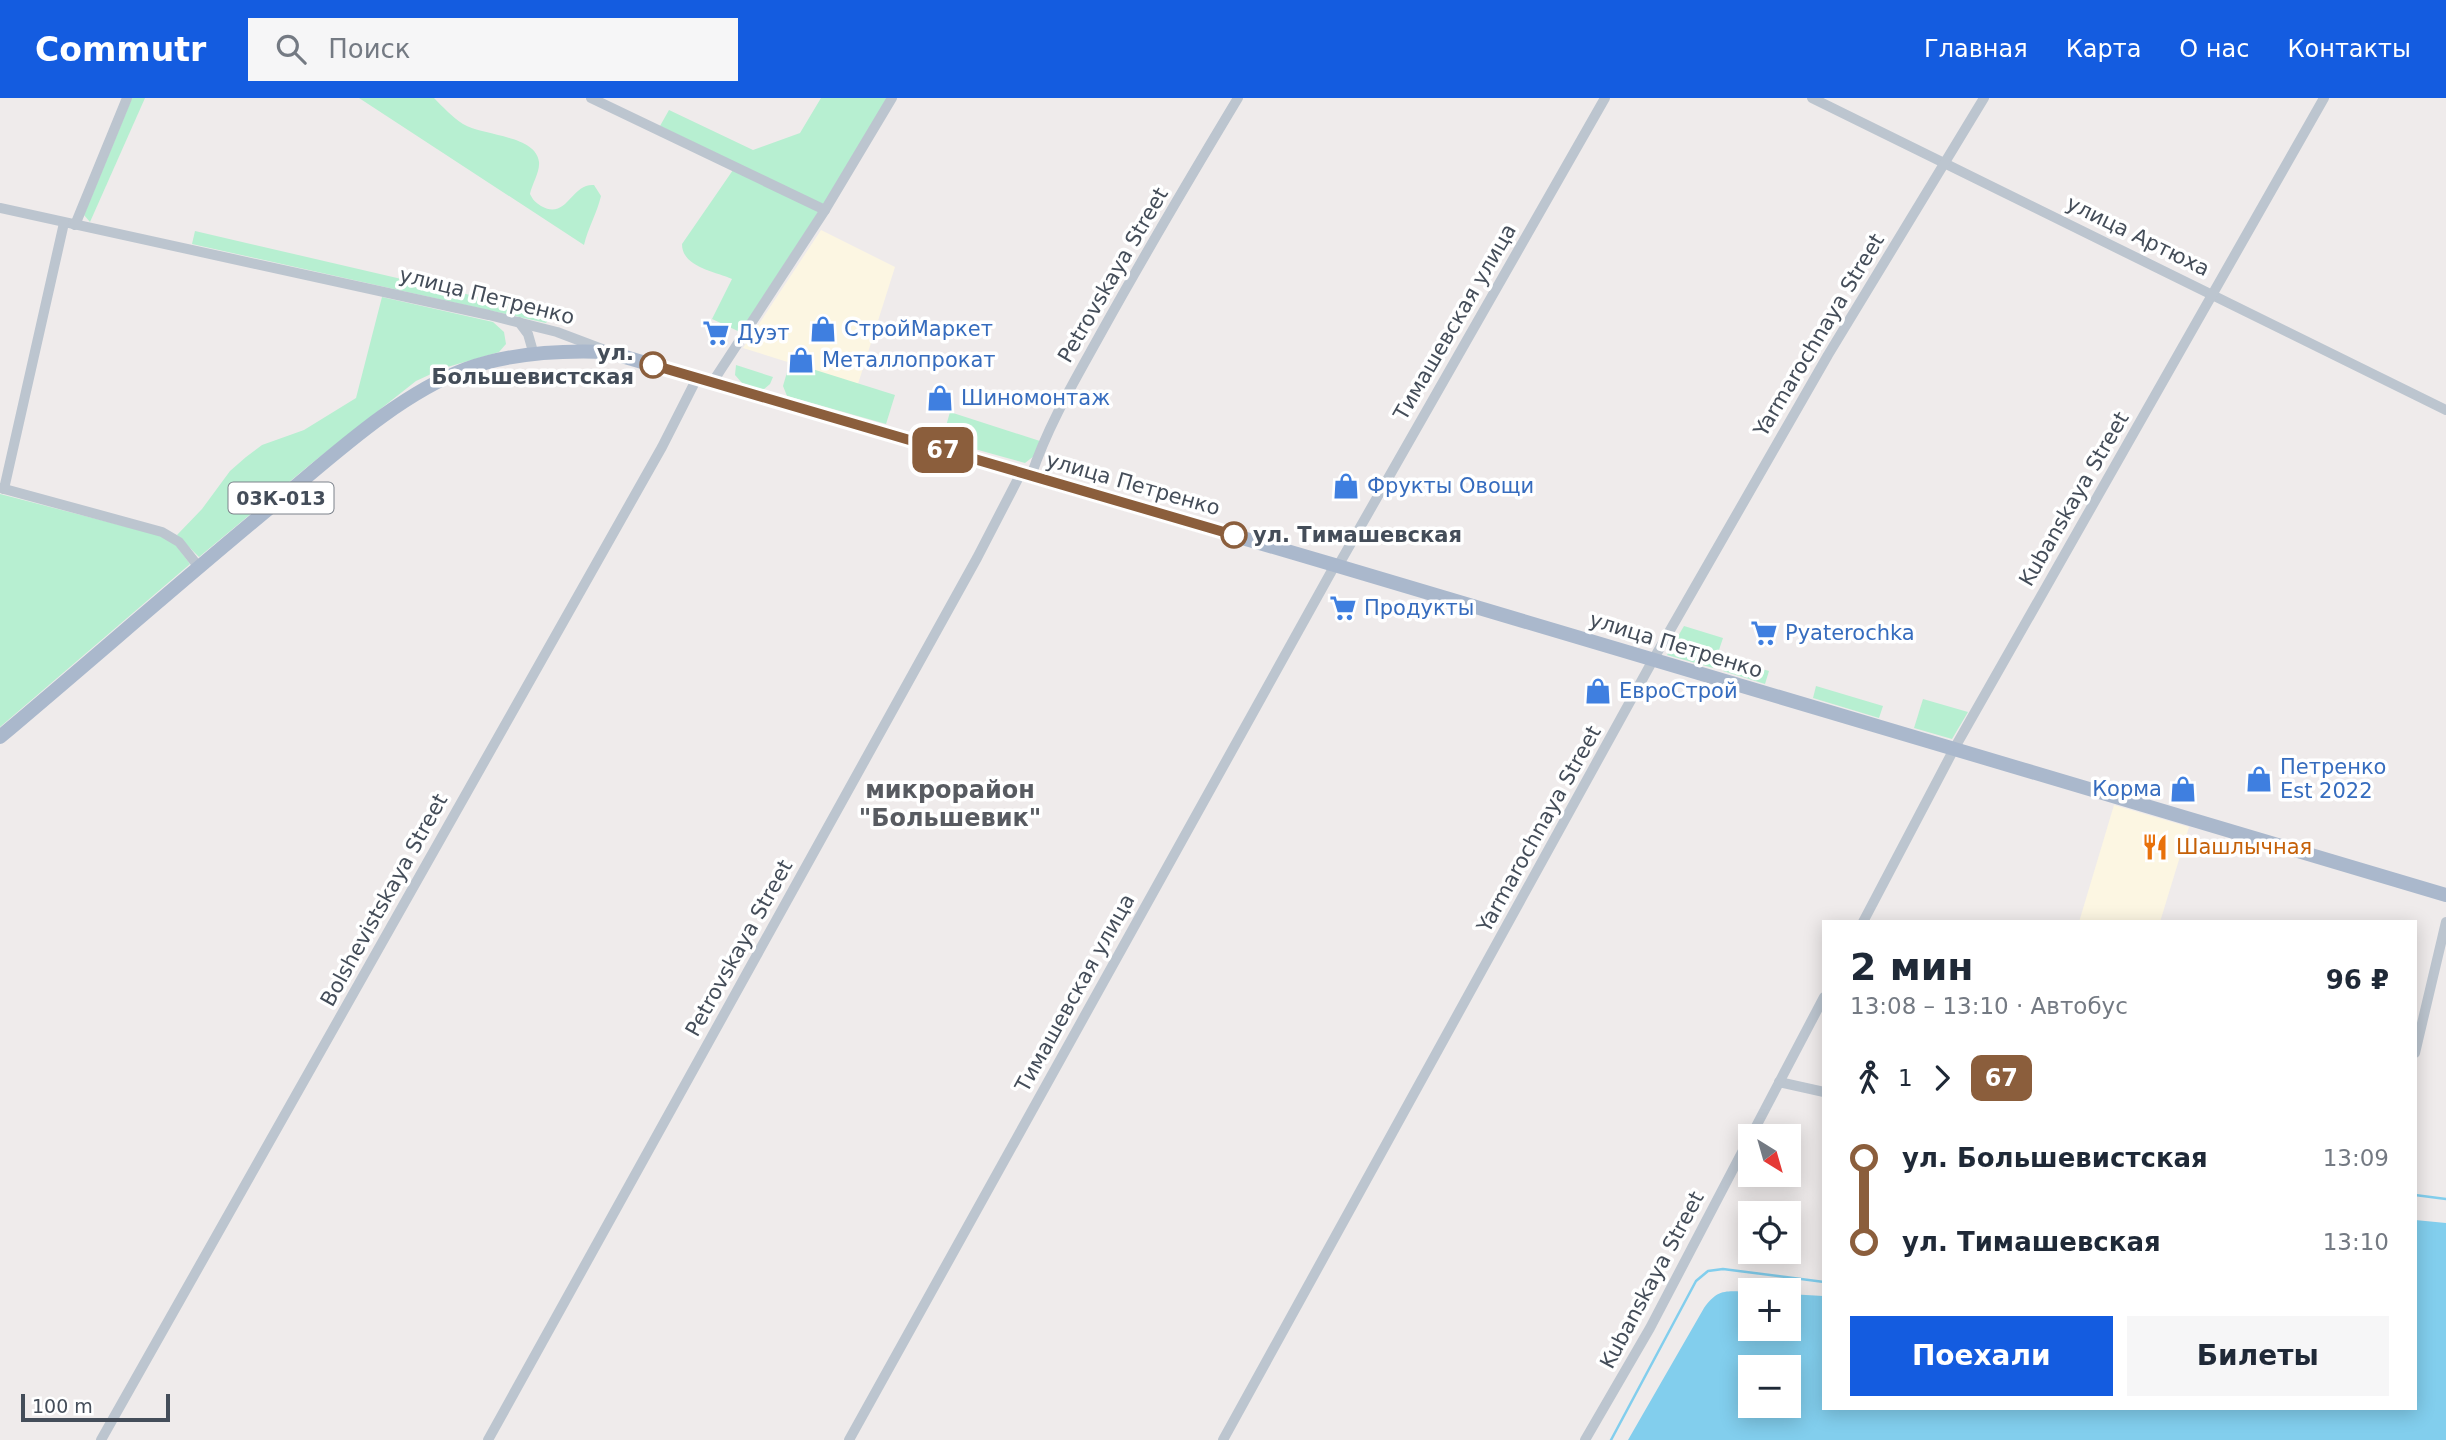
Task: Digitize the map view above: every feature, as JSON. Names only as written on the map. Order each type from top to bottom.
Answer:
[{"type":"main road","name":"улица Петренко","points":[[608,352],[2446,895]]},
{"type":"main road","name":"03К-013","points":[[0,737],[198,566],[327,461],[410,400],[464,370],[497,360],[534,355],[608,352]]},
{"type":"street","points":[[127,98],[69,224],[2,488],[162,532],[178,542],[198,566]]},
{"type":"street","points":[[591,98],[825,210]]},
{"type":"street","points":[[712,383],[825,210],[892,98]]},
{"type":"street","name":"Petrovskaya Street","points":[[488,1440],[977,558],[1040,450],[1059,409],[1128,284],[1238,98]]},
{"type":"street","name":"Тимашевская улица","points":[[849,1440],[1337,566],[1605,98]]},
{"type":"street","name":"улица Артюха","points":[[1812,98],[2446,410]]},
{"type":"street","name":"Yarmarochnaya Street","points":[[1223,1440],[1653,660],[1828,355],[1984,98]]},
{"type":"street","name":"Kubanskaya Street","points":[[1864,920],[1954,749],[2324,98]]},
{"type":"street","name":"улица Петренко","points":[[0,208],[518,322],[570,337],[608,352]]},
{"type":"street","points":[[518,322],[528,334],[534,355]]},
{"type":"street","name":"Bolshevistskaya Street","points":[[101,1440],[662,447],[697,378]]},
{"type":"street","points":[[2417,1045],[2446,922]]},
{"type":"street","name":"Kubanskaya Street","points":[[1757,1124],[1822,1001]]},
{"type":"street","points":[[1779,1082],[1822,1092]]},
{"type":"street","name":"Kubanskaya Street","points":[[1585,1440],[1650,1328],[1738,1160]]},
{"type":"shaded area","points":[[821,230],[895,267],[858,384],[743,348]]},
{"type":"shaded area","points":[[2114,805],[2189,827],[2161,920],[2080,920]]},
{"type":"green space","points":[[132,98],[145,98],[90,222],[84,215]]},
{"type":"green space","points":[[359,98],[434,98],[463,124],[529,146],[536,153],[539,162],[530,194],[541,206],[557,209],[586,186],[594,185],[601,196],[584,245]]},
{"type":"green space","points":[[821,98],[887,98],[823,205],[660,126],[669,110],[753,150],[800,133]]},
{"type":"green space","points":[[733,170],[819,211],[740,332],[712,319],[732,279],[693,263],[683,252],[682,244]]},
{"type":"green space","points":[[195,231],[552,314],[546,323],[192,244]]},
{"type":"green space","points":[[382,297],[493,322],[504,332],[506,344],[499,352],[444,368],[416,381],[199,557],[177,535],[202,509],[230,471],[262,445],[304,430],[356,398]]},
{"type":"green space","points":[[790,362],[895,395],[886,424],[787,396],[783,386]]},
{"type":"green space","points":[[736,365],[773,377],[770,384],[763,390],[742,383],[735,375]]},
{"type":"green space","points":[[950,412],[1040,441],[1034,456],[1025,463],[942,440]]},
{"type":"green space","points":[[0,494],[162,536],[175,544],[190,564],[0,727]]},
{"type":"green space","points":[[1684,626],[1723,638],[1713,668],[1667,655]]},
{"type":"green space","points":[[1727,658],[1769,671],[1765,684],[1723,671]]},
{"type":"green space","points":[[1816,686],[1883,706],[1879,718],[1813,698]]},
{"type":"green space","points":[[1923,699],[1968,712],[1952,739],[1914,728]]},
{"type":"water","points":[[2417,1220],[2446,1223],[2446,1440],[1628,1440],[1704,1308],[1714,1297],[1729,1291],[1738,1291],[1738,1341],[1801,1341],[1801,1295],[1822,1296],[1822,1410],[2417,1410]]},
{"type":"waterway","points":[[2417,1195],[2446,1199]]},
{"type":"waterway","points":[[1611,1440],[1696,1281],[1708,1271],[1723,1269],[1822,1282]]},
{"type":"bus line","name":"67","points":[[653,365],[1234,535]]},
{"type":"place","name":"СтройМаркет","points":[[823,329]]},
{"type":"place","name":"Дуэт","points":[[716,333]]},
{"type":"place","name":"Металлопрокат","points":[[801,360]]},
{"type":"place","name":"ул. Большевистская","points":[[653,365]]},
{"type":"place","name":"Шиномонтаж","points":[[940,398]]},
{"type":"place","name":"Фрукты Овощи","points":[[1346,486]]},
{"type":"place","name":"ул. Тимашевская","points":[[1234,535]]},
{"type":"place","name":"Продукты","points":[[1343,608]]},
{"type":"place","name":"Pyaterochka","points":[[1764,633]]},
{"type":"place","name":"ЕвроСтрой","points":[[1598,691]]},
{"type":"place","name":"Петренко Est 2022","points":[[2259,779]]},
{"type":"place","name":"Корма","points":[[2183,789]]},
{"type":"place","name":"Шашлычная","points":[[2155,847]]},
{"type":"district","name":"микрорайон \"Большевик\"","points":[[950,804]]}]
